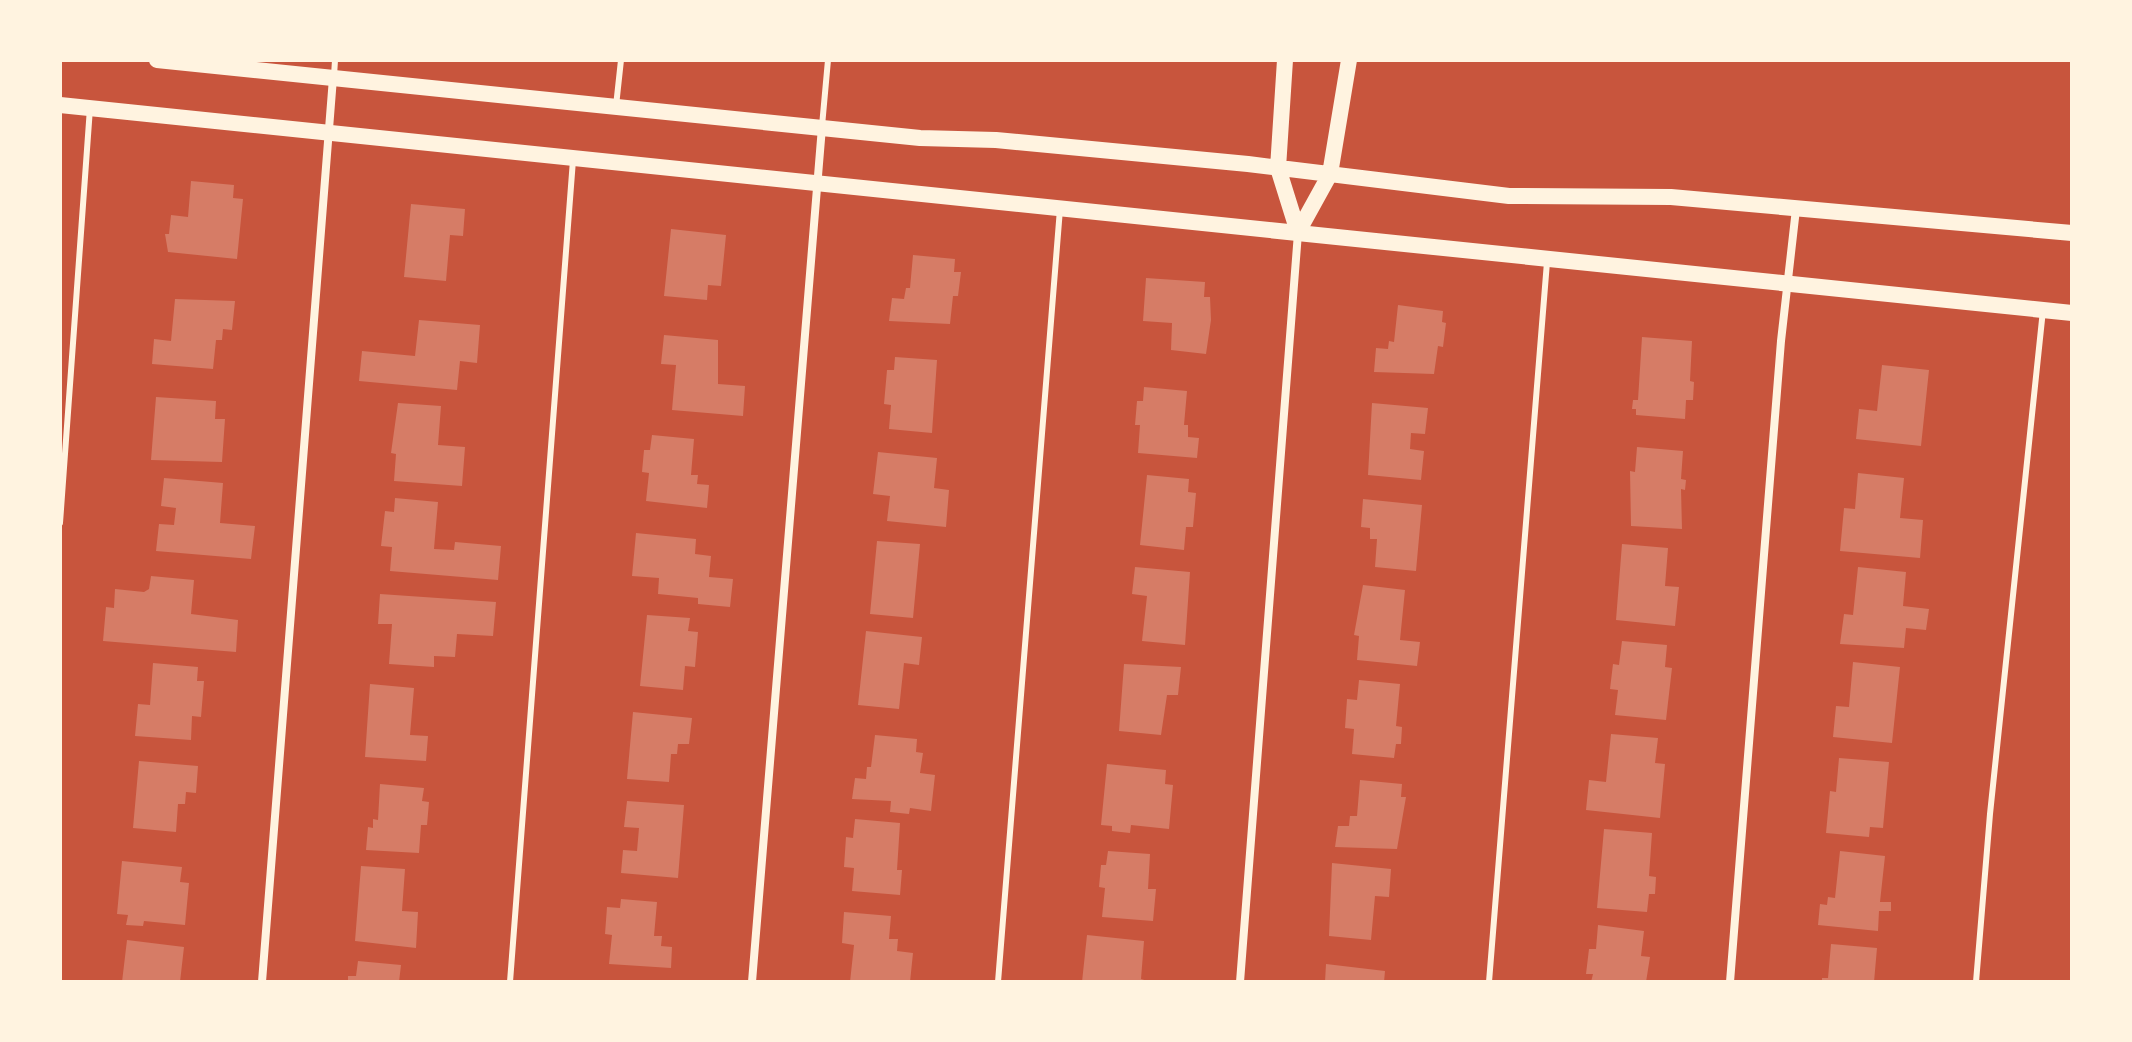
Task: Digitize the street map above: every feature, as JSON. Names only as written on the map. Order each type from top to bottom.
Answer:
[{"type":"main road","points":[[157,60],[920,138],[996,140],[1278,168],[1509,196],[1671,197],[2072,233]]},
{"type":"main road","points":[[1285,60],[1278,168],[1298,232]]},
{"type":"main road","points":[[1298,232],[1330,174],[1349,60]]},
{"type":"main road","points":[[60,105],[2072,313]]},
{"type":"street","points":[[262,982],[333,78]]},
{"type":"street","points":[[752,982],[822,126]]},
{"type":"street","points":[[1730,982],[1787,283],[1796,209]]},
{"type":"street","points":[[1240,982],[1298,232]]},
{"type":"lane","points":[[333,78],[335,60]]},
{"type":"lane","points":[[616,106],[621,60]]},
{"type":"lane","points":[[822,126],[828,60]]},
{"type":"lane","points":[[60,523],[90,108]]},
{"type":"lane","points":[[510,982],[573,157]]},
{"type":"lane","points":[[998,982],[1060,209]]},
{"type":"lane","points":[[1489,982],[1547,258]]},
{"type":"lane","points":[[1976,982],[1987,846],[2043,310]]},
{"type":"building","points":[[191,181],[234,185],[233,198],[243,199],[237,259],[168,252],[165,234],[169,234],[171,215],[188,217]]},
{"type":"building","points":[[411,204],[465,209],[463,236],[450,235],[446,281],[404,277]]},
{"type":"building","points":[[671,229],[726,235],[721,286],[708,285],[707,300],[664,296]]},
{"type":"building","points":[[913,255],[955,259],[954,272],[961,272],[958,296],[953,296],[950,324],[889,321],[892,298],[904,299],[906,288],[910,288]]},
{"type":"building","points":[[1146,278],[1205,282],[1204,297],[1210,297],[1211,320],[1206,354],[1171,350],[1172,323],[1143,321]]},
{"type":"building","points":[[175,299],[235,301],[232,330],[223,329],[222,340],[216,340],[213,369],[152,364],[154,339],[171,341]]},
{"type":"building","points":[[1398,305],[1443,311],[1442,322],[1446,323],[1443,347],[1438,346],[1434,374],[1374,372],[1376,348],[1388,349],[1389,341],[1394,342]]},
{"type":"building","points":[[419,320],[480,325],[477,363],[460,361],[457,390],[359,381],[362,351],[415,356]]},
{"type":"building","points":[[664,335],[718,340],[718,384],[745,386],[743,416],[672,410],[676,365],[661,364]]},
{"type":"building","points":[[1642,337],[1692,341],[1690,381],[1694,382],[1693,400],[1686,400],[1685,419],[1636,415],[1636,409],[1632,409],[1633,400],[1638,400]]},
{"type":"building","points":[[895,357],[937,360],[932,433],[889,429],[891,405],[884,404],[887,370],[894,370]]},
{"type":"building","points":[[1882,365],[1929,370],[1921,446],[1856,439],[1859,409],[1877,411]]},
{"type":"building","points":[[1144,387],[1187,391],[1184,425],[1188,425],[1188,437],[1199,438],[1197,458],[1138,453],[1140,425],[1135,425],[1137,401],[1143,401]]},
{"type":"building","points":[[156,397],[216,401],[215,419],[225,419],[222,462],[151,460]]},
{"type":"building","points":[[398,403],[441,406],[438,445],[465,447],[462,486],[394,481],[396,454],[391,453]]},
{"type":"building","points":[[1372,403],[1428,408],[1425,434],[1411,433],[1410,449],[1424,451],[1421,480],[1368,475]]},
{"type":"building","points":[[652,435],[694,439],[691,475],[698,475],[697,484],[709,485],[707,508],[646,501],[649,473],[642,472],[644,450],[650,450]]},
{"type":"building","points":[[1637,447],[1683,451],[1681,479],[1686,480],[1685,490],[1681,489],[1682,529],[1631,526],[1630,471],[1635,472]]},
{"type":"building","points":[[878,452],[937,458],[934,488],[949,490],[946,527],[887,521],[890,496],[873,494]]},
{"type":"building","points":[[1858,473],[1904,478],[1900,518],[1923,520],[1920,558],[1840,551],[1844,508],[1855,509]]},
{"type":"building","points":[[1147,475],[1189,479],[1188,492],[1196,493],[1193,527],[1186,527],[1184,550],[1140,545]]},
{"type":"building","points":[[164,478],[223,483],[220,523],[255,526],[251,559],[156,551],[159,524],[174,525],[176,508],[161,506]]},
{"type":"building","points":[[395,498],[438,502],[434,549],[454,550],[455,542],[501,546],[498,580],[390,571],[392,547],[381,546],[385,511],[394,512]]},
{"type":"building","points":[[1363,499],[1422,505],[1416,571],[1375,567],[1377,539],[1370,539],[1370,528],[1361,527]]},
{"type":"building","points":[[636,533],[696,539],[695,554],[711,556],[709,577],[733,579],[730,607],[698,604],[698,598],[658,594],[659,578],[632,576]]},
{"type":"building","points":[[877,541],[920,544],[913,618],[870,614]]},
{"type":"building","points":[[1622,544],[1668,548],[1665,586],[1679,587],[1675,626],[1616,620]]},
{"type":"building","points":[[1135,567],[1190,572],[1185,645],[1142,641],[1147,596],[1132,594]]},
{"type":"building","points":[[1858,567],[1906,572],[1903,606],[1929,609],[1926,630],[1906,628],[1904,648],[1840,644],[1844,614],[1853,615]]},
{"type":"building","points":[[151,576],[194,580],[191,614],[238,620],[236,652],[103,641],[106,607],[114,608],[115,589],[144,592],[149,589]]},
{"type":"building","points":[[1363,585],[1405,590],[1400,640],[1420,642],[1417,666],[1357,660],[1359,636],[1354,635]]},
{"type":"building","points":[[380,594],[496,602],[493,636],[457,634],[455,657],[434,656],[434,667],[389,664],[392,624],[378,624]]},
{"type":"building","points":[[647,615],[690,618],[688,631],[698,632],[695,667],[685,666],[683,690],[640,686]]},
{"type":"building","points":[[866,631],[922,637],[919,665],[904,663],[899,709],[858,705]]},
{"type":"building","points":[[1622,641],[1667,645],[1665,667],[1672,668],[1666,720],[1615,715],[1618,690],[1610,689],[1613,664],[1619,665]]},
{"type":"building","points":[[1853,662],[1900,667],[1892,743],[1833,737],[1836,706],[1849,707]]},
{"type":"building","points":[[153,663],[198,667],[197,681],[204,681],[201,717],[192,716],[191,740],[135,736],[138,704],[150,705]]},
{"type":"building","points":[[1124,664],[1181,667],[1178,695],[1167,695],[1161,735],[1119,731]]},
{"type":"building","points":[[1359,680],[1400,684],[1396,726],[1402,727],[1401,744],[1396,744],[1394,758],[1352,754],[1354,729],[1345,728],[1347,699],[1357,700]]},
{"type":"building","points":[[370,684],[414,688],[410,735],[428,736],[426,761],[365,757]]},
{"type":"building","points":[[633,712],[692,718],[689,744],[678,744],[677,754],[671,754],[669,782],[627,779]]},
{"type":"building","points":[[1611,734],[1658,738],[1655,763],[1665,764],[1660,818],[1586,810],[1589,780],[1606,782]]},
{"type":"building","points":[[875,735],[917,739],[916,752],[923,753],[920,773],[935,775],[931,811],[910,808],[909,814],[890,812],[891,801],[852,799],[855,778],[866,779],[867,767],[871,767]]},
{"type":"building","points":[[1839,758],[1889,762],[1883,828],[1870,827],[1869,837],[1826,833],[1830,791],[1836,792]]},
{"type":"building","points":[[139,761],[198,766],[196,793],[186,792],[185,804],[178,804],[176,832],[133,828]]},
{"type":"building","points":[[1107,764],[1166,770],[1165,784],[1173,785],[1169,829],[1131,825],[1130,833],[1112,831],[1112,826],[1101,825]]},
{"type":"building","points":[[1360,780],[1402,784],[1401,797],[1406,797],[1397,849],[1335,847],[1338,826],[1349,826],[1350,816],[1357,816]]},
{"type":"building","points":[[380,784],[424,788],[422,801],[429,802],[427,825],[421,825],[419,853],[366,850],[368,827],[373,828],[373,819],[378,820]]},
{"type":"building","points":[[627,801],[684,805],[678,878],[621,873],[623,850],[637,851],[639,828],[624,827]]},
{"type":"building","points":[[855,819],[900,823],[897,870],[902,870],[900,895],[852,891],[854,868],[844,867],[846,837],[853,838]]},
{"type":"building","points":[[1604,829],[1652,833],[1649,876],[1656,877],[1655,894],[1649,894],[1647,912],[1597,908]]},
{"type":"building","points":[[1108,851],[1150,854],[1148,889],[1156,889],[1153,921],[1102,917],[1105,888],[1099,887],[1101,865],[1106,865]]},
{"type":"building","points":[[1840,851],[1885,856],[1880,902],[1891,902],[1891,911],[1879,911],[1878,931],[1818,925],[1820,904],[1827,905],[1828,897],[1835,898]]},
{"type":"building","points":[[122,861],[182,867],[180,882],[189,883],[185,925],[144,921],[143,926],[126,925],[128,915],[117,914]]},
{"type":"building","points":[[1332,863],[1391,869],[1389,897],[1375,896],[1371,940],[1329,936]]},
{"type":"building","points":[[361,866],[405,869],[402,911],[418,912],[416,948],[355,941]]},
{"type":"building","points":[[621,899],[657,902],[654,936],[662,936],[661,946],[672,947],[671,968],[609,964],[612,935],[605,934],[607,907],[620,908]]},
{"type":"building","points":[[844,912],[891,916],[889,939],[898,939],[897,951],[913,953],[910,982],[850,982],[854,945],[842,943]]},
{"type":"building","points":[[1598,925],[1644,931],[1641,956],[1650,957],[1646,982],[1591,982],[1593,974],[1586,974],[1589,949],[1596,949]]},
{"type":"building","points":[[1087,935],[1144,941],[1141,979],[1151,982],[1082,982]]},
{"type":"building","points":[[127,940],[184,947],[180,982],[122,982]]},
{"type":"building","points":[[1831,944],[1877,948],[1874,982],[1822,982],[1822,978],[1828,978]]},
{"type":"building","points":[[358,961],[401,965],[399,982],[348,982],[348,976],[356,976]]},
{"type":"building","points":[[1326,964],[1385,971],[1384,982],[1325,982]]}]
